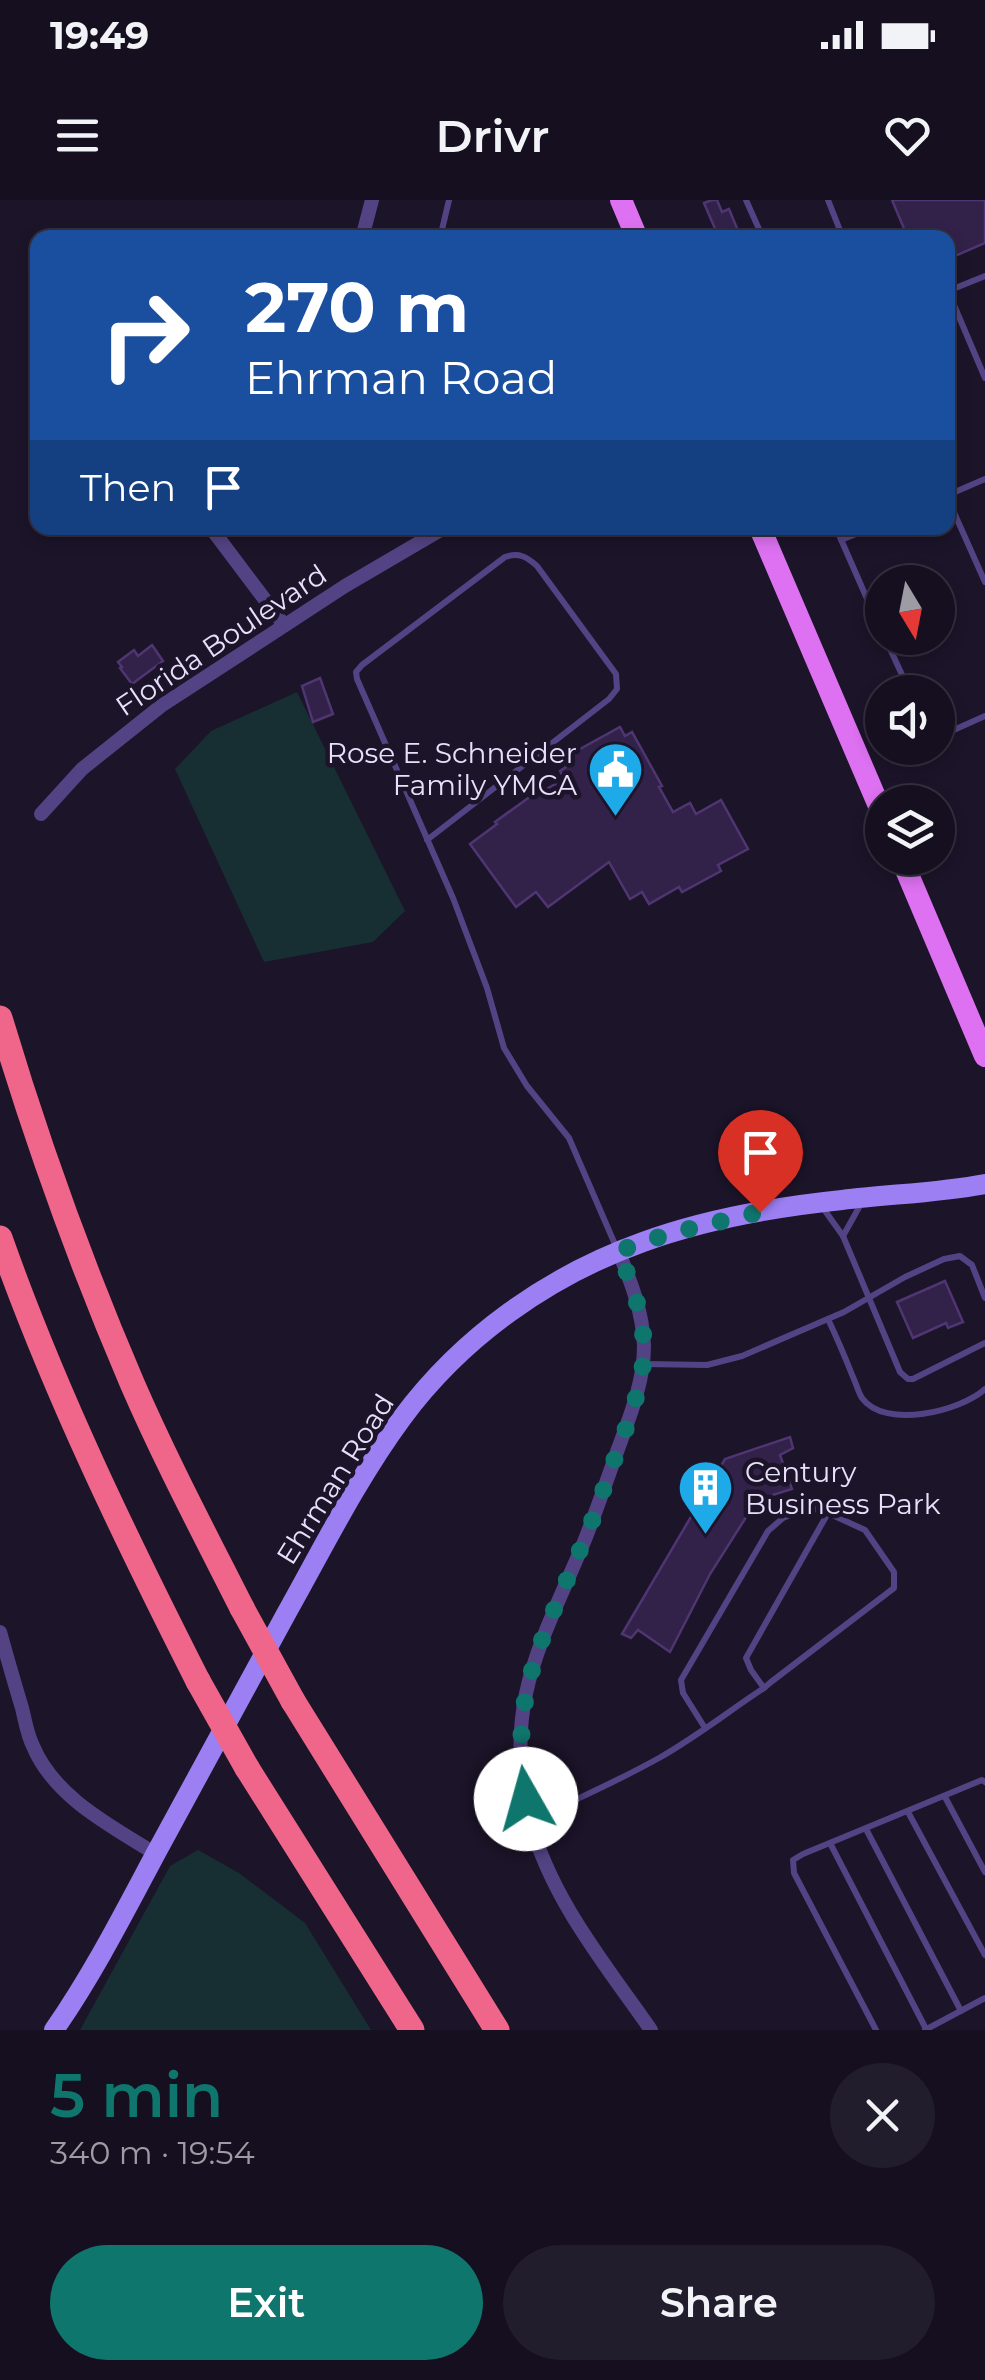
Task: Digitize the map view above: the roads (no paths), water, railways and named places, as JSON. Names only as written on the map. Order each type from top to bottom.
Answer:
[{"type":"highway","points":[[0,1018],[29,1115],[104,1316],[164,1453],[293,1701],[496,2030]]},
{"type":"highway","points":[[0,1238],[66,1405],[139,1565],[198,1681],[247,1768],[412,2030]]},
{"type":"main road","points":[[622,200],[634,230]]},
{"type":"main road","points":[[763,535],[870,785]]},
{"type":"main road","points":[[908,875],[985,1056]]},
{"type":"street","points":[[364,230],[372,200]]},
{"type":"street","points":[[216,535],[284,625]]},
{"type":"street","name":"Florida Boulevard","points":[[41,814],[82,769],[161,706],[345,586],[432,535]]},
{"type":"street","name":"Ehrman Road","points":[[54,2030],[103,1952],[328,1537],[404,1414],[451,1362],[505,1315],[566,1275],[618,1251],[760,1212],[985,1184]]},
{"type":"street","points":[[618,1251],[632,1283],[641,1320],[643,1364],[606,1484],[541,1640],[527,1684],[520,1753],[530,1820],[544,1862],[564,1901],[651,2030]]},
{"type":"street","points":[[0,1632],[33,1747],[45,1765],[78,1802],[156,1854]]},
{"type":"lane","points":[[442,230],[450,200]]},
{"type":"lane","points":[[746,200],[759,230]]},
{"type":"lane","points":[[828,200],[840,230]]},
{"type":"lane","points":[[955,288],[985,276]]},
{"type":"lane","points":[[955,307],[985,378]]},
{"type":"lane","points":[[955,494],[985,479]]},
{"type":"lane","points":[[955,513],[985,582]]},
{"type":"lane","points":[[839,535],[865,593]]},
{"type":"lane","points":[[841,540],[854,535]]},
{"type":"lane","points":[[427,840],[617,689],[616,674],[537,566],[523,556],[505,557],[356,672],[476,958],[504,1048],[527,1086],[570,1138],[618,1251]]},
{"type":"lane","points":[[955,729],[985,716]]},
{"type":"lane","points":[[843,1236],[865,1198]]},
{"type":"lane","points":[[820,1203],[843,1236],[900,1372],[913,1379],[985,1344]]},
{"type":"lane","points":[[643,1364],[707,1364],[742,1356],[828,1319],[931,1265],[960,1256],[972,1265],[985,1298]]},
{"type":"lane","points":[[828,1319],[863,1400],[876,1408],[913,1415],[944,1410],[985,1389]]},
{"type":"lane","points":[[530,1820],[662,1756],[704,1728],[764,1688],[894,1588],[894,1572],[865,1530],[819,1509],[783,1518],[768,1530],[681,1680],[683,1693],[704,1728]]},
{"type":"lane","points":[[764,1688],[746,1658],[828,1513]]},
{"type":"lane","points":[[876,2030],[794,1874],[793,1860],[984,1781]]},
{"type":"lane","points":[[945,1797],[985,1872]]},
{"type":"lane","points":[[908,1812],[985,1955]]},
{"type":"lane","points":[[866,1829],[960,2011]]},
{"type":"lane","points":[[830,1844],[925,2030],[985,1998]]},
{"type":"place","name":"Rose E. Schneider Family YMCA","points":[[616,818]]},
{"type":"place","name":"Century Business Park","points":[[706,1537]]}]
